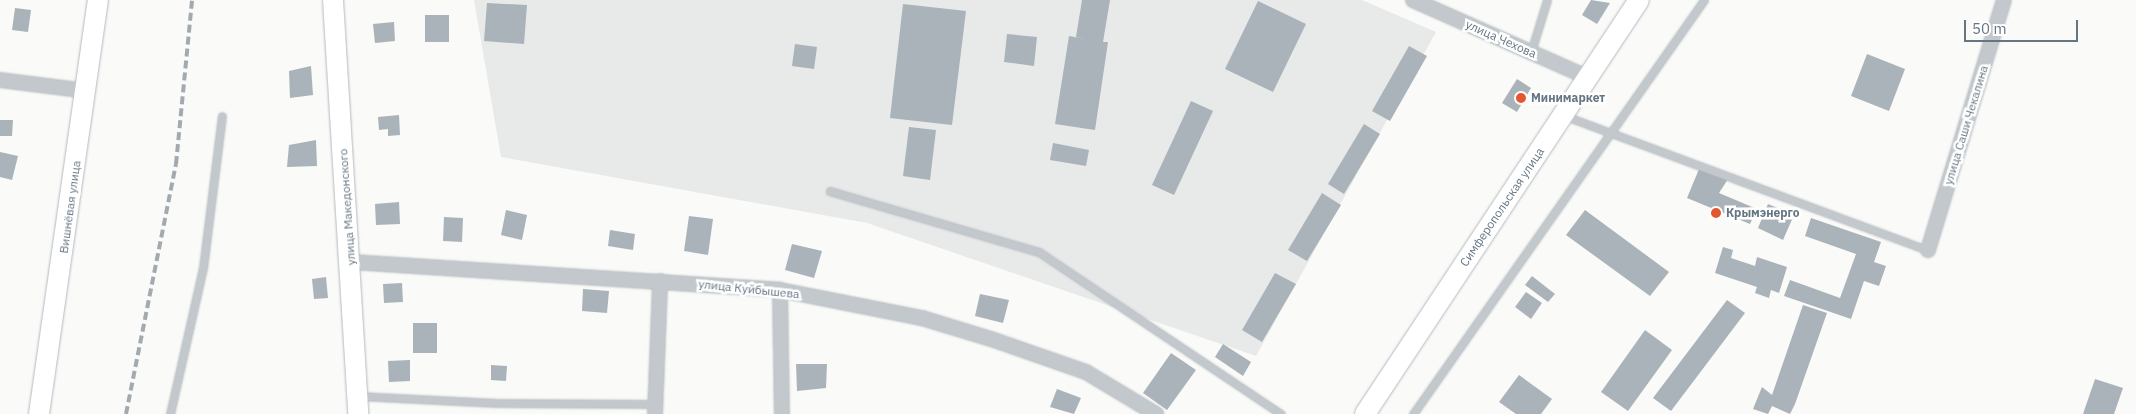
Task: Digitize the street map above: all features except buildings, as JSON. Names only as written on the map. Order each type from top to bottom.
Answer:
[{"type":"main road","name":"Вишнёвая улица","points":[[39,414],[88,90],[98,0]]},
{"type":"main road","name":"улица Македонского","points":[[334,0],[358,405]]},
{"type":"main road","name":"Симферопольская улица","points":[[1365,414],[1590,78],[1639,0]]},
{"type":"street","name":"улица Чехова","points":[[1412,0],[1590,78]]},
{"type":"street","name":"улица Саши Чекалина","points":[[1928,250],[2004,0]]},
{"type":"street","points":[[0,80],[88,90]]},
{"type":"street","name":"улица Куйбышева","points":[[351,262],[780,290],[922,318],[994,340],[1086,372],[1156,414]]},
{"type":"street","points":[[655,409],[660,281]]},
{"type":"street","points":[[780,290],[782,414]]},
{"type":"lane","points":[[1531,52],[1547,0]]},
{"type":"lane","points":[[1413,414],[1704,0]]},
{"type":"lane","points":[[1564,115],[1609,134],[1750,182],[1928,250]]},
{"type":"lane","points":[[170,414],[202,268],[222,116]]},
{"type":"lane","points":[[830,191],[1039,252],[1281,414]]},
{"type":"lane","points":[[358,405],[497,404],[655,409]]},
{"type":"shaded area","points":[[474,0],[1362,0],[1436,32],[1256,356],[867,223],[501,157]]},
{"type":"railway","points":[[126,414],[176,164],[192,0]]},
{"type":"place","name":"Минимаркет","points":[[1521,98]]},
{"type":"place","name":"Крымэнерго","points":[[1716,213]]}]
